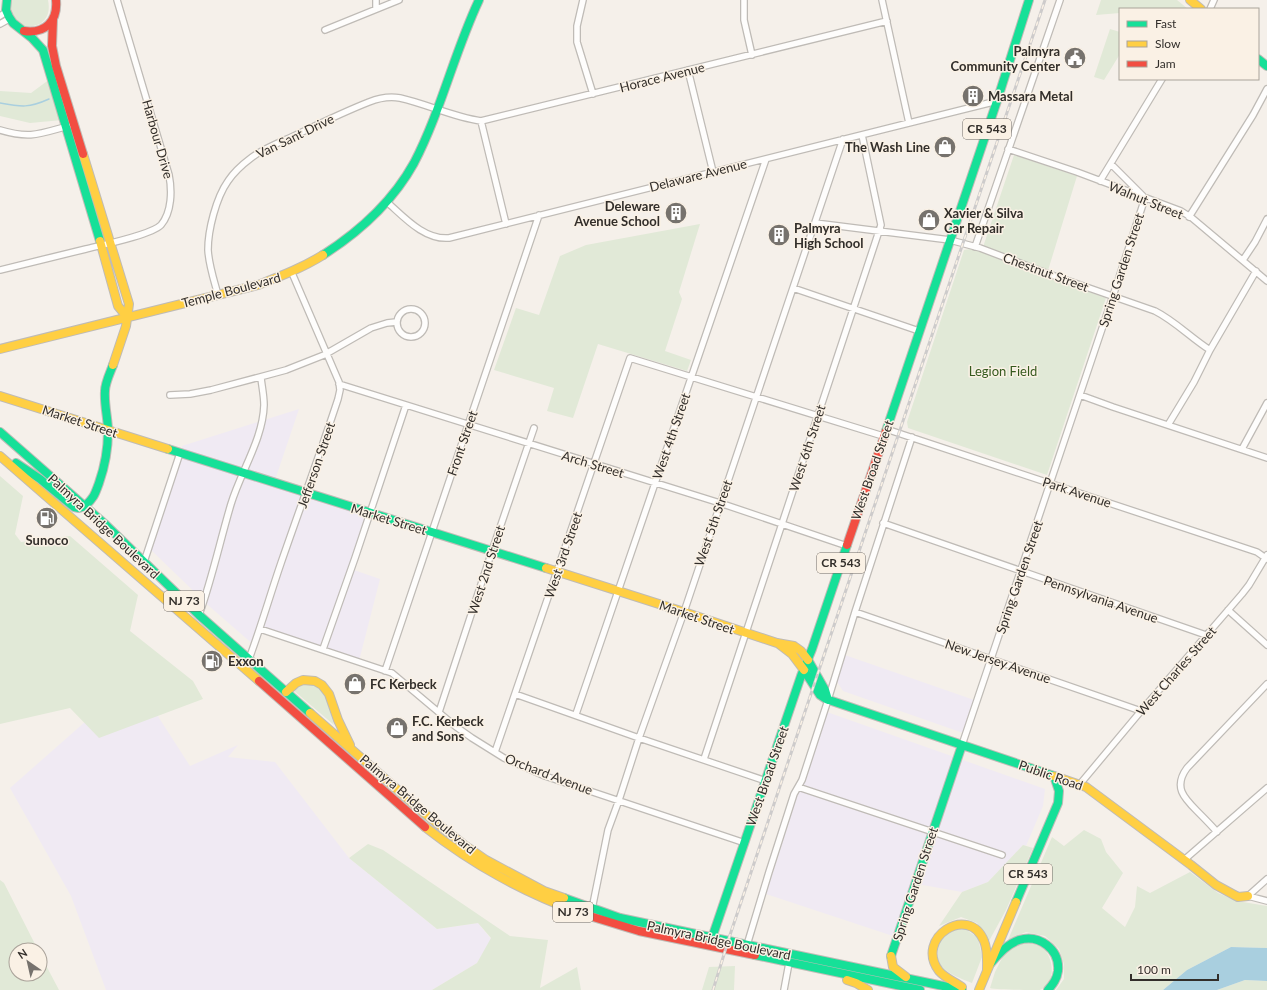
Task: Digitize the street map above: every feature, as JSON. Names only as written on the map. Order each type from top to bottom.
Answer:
[{"type":"main road","points":[[0,455],[35,475],[74,507],[79,508],[90,502],[94,497],[103,471],[108,448],[105,390],[126,326],[127,317],[118,306],[117,282],[52,66],[38,43],[14,26],[5,16],[7,0]]},
{"type":"main road","points":[[52,66],[53,19],[56,9],[56,0]]},
{"type":"main road","name":"Temple Boulevard","points":[[0,349],[258,285],[292,273],[315,261],[340,245],[356,233],[387,202],[412,166],[426,140],[479,0]]},
{"type":"main road","name":"West Broad Street","points":[[712,938],[950,240],[1029,0]]},
{"type":"main road","points":[[1190,0],[1200,8]]},
{"type":"main road","points":[[21,30],[26,32],[37,31],[46,27],[53,19]]},
{"type":"main road","points":[[1259,59],[1267,66]]},
{"type":"main road","name":"Market Street","points":[[0,396],[618,591],[745,633],[777,643],[794,646],[801,651],[808,660]]},
{"type":"main road","name":"Palmyra Bridge Boulevard","points":[[0,432],[117,535],[199,616],[423,812],[473,852],[496,866],[533,886],[556,896],[592,909],[634,921],[962,990]]},
{"type":"main road","name":"Palmyra Bridge Boulevard","points":[[0,455],[404,809],[442,841],[492,874],[551,903],[592,918],[639,931],[920,990]]},
{"type":"main road","name":"Market Street","points":[[777,643],[792,654],[804,670]]},
{"type":"main road","points":[[808,660],[825,690],[828,700]]},
{"type":"main road","name":"Public Road","points":[[804,670],[820,695],[828,700],[1080,784],[1096,794],[1216,885],[1238,897],[1248,896]]},
{"type":"main road","points":[[286,692],[296,683],[303,680],[315,681],[322,685],[329,694],[338,720],[353,750]]},
{"type":"main road","name":"Spring Garden Street","points":[[892,956],[962,745]]},
{"type":"main road","name":"CR 543","points":[[979,990],[1058,803],[1059,791],[1054,776]]},
{"type":"main road","points":[[967,990],[943,975],[935,965],[932,954],[933,945],[941,933],[948,927],[957,924],[966,924],[974,927],[981,933],[984,940],[988,967]]},
{"type":"main road","points":[[988,967],[1006,948],[1018,940],[1027,938],[1038,940],[1051,948],[1054,952],[1058,965],[1056,980],[1048,990]]},
{"type":"main road","points":[[877,973],[892,956]]},
{"type":"main road","points":[[892,956],[892,966],[894,969],[911,980]]},
{"type":"main road","points":[[809,967],[840,979],[856,983],[868,990]]},
{"type":"street","name":"Harbour Drive","points":[[0,270],[106,244],[151,231],[159,227],[165,220],[168,211],[171,188],[165,158],[117,0]]},
{"type":"street","points":[[376,0],[376,9]]},
{"type":"street","points":[[325,30],[399,0]]},
{"type":"street","points":[[583,0],[576,26],[577,42],[593,94]]},
{"type":"street","points":[[744,0],[744,20],[752,55]]},
{"type":"street","points":[[882,0],[909,123]]},
{"type":"street","points":[[975,247],[1060,0]]},
{"type":"street","points":[[0,24],[5,16]]},
{"type":"street","name":"Horace Avenue","points":[[437,110],[466,119],[481,121],[887,21]]},
{"type":"street","points":[[688,70],[713,172]]},
{"type":"street","points":[[1100,181],[1161,80]]},
{"type":"street","points":[[1189,216],[1267,89]]},
{"type":"street","name":"Van Sant Drive","points":[[218,295],[208,250],[211,228],[221,193],[227,181],[237,169],[252,157],[378,98],[399,98],[437,110]]},
{"type":"street","name":"Delaware Avenue","points":[[387,202],[415,226],[427,234],[435,237],[449,238],[996,101]]},
{"type":"street","points":[[481,121],[506,224]]},
{"type":"street","points":[[0,130],[18,135],[28,135],[70,126]]},
{"type":"street","name":"West 6th Street","points":[[704,759],[881,225],[862,134]]},
{"type":"street","name":"West 5th Street","points":[[592,909],[608,830],[684,612],[843,139]]},
{"type":"street","name":"Walnut Street","points":[[1008,149],[1174,208],[1189,216],[1267,281]]},
{"type":"street","name":"West 4th Street","points":[[576,714],[766,158]]},
{"type":"street","points":[[1111,164],[1144,198]]},
{"type":"street","name":"Spring Garden Street","points":[[962,745],[1113,296],[1144,198]]},
{"type":"street","name":"Front Street","points":[[385,671],[539,215]]},
{"type":"street","points":[[1243,260],[1255,242],[1267,219]]},
{"type":"street","name":"Chestnut Street","points":[[815,223],[950,240],[975,247],[1163,315],[1210,350]]},
{"type":"street","points":[[1168,425],[1194,382],[1210,350],[1256,271]]},
{"type":"street","name":"Jefferson Street","points":[[249,659],[340,390],[327,353],[292,273]]},
{"type":"street","points":[[793,288],[919,331]]},
{"type":"street","points":[[409,309],[420,311],[425,319],[424,328],[421,334],[411,337],[404,336],[399,332],[396,322],[397,317],[402,311],[409,309]]},
{"type":"street","points":[[170,395],[198,392],[261,378],[296,367],[327,353],[371,328],[387,322],[396,322]]},
{"type":"street","name":"Park Avenue","points":[[630,358],[818,416],[912,437],[1257,552],[1266,557]]},
{"type":"street","name":"West 3rd Street","points":[[495,752],[630,358]]},
{"type":"street","points":[[199,616],[231,503],[251,455],[263,414],[261,378]]},
{"type":"street","name":"Arch Street","points":[[339,384],[720,503],[846,546]]},
{"type":"street","points":[[1080,395],[1267,458]]},
{"type":"street","points":[[1242,449],[1267,403]]},
{"type":"street","points":[[322,650],[406,405]]},
{"type":"street","name":"West 2nd Street","points":[[439,712],[534,428]]},
{"type":"street","name":"West Broad Street","points":[[747,945],[794,794],[802,780],[912,437]]},
{"type":"street","points":[[144,562],[180,453]]},
{"type":"street","name":"Pennsylvania Avenue","points":[[884,523],[1206,635]]},
{"type":"street","name":"West Charles Street","points":[[1080,784],[1249,585],[1266,557]]},
{"type":"street","points":[[1228,610],[1267,645]]},
{"type":"street","name":"New Jersey Avenue","points":[[855,612],[1141,711]]},
{"type":"street","name":"Orchard Avenue","points":[[260,629],[392,673],[472,738],[516,763],[540,773],[745,843]]},
{"type":"street","points":[[1217,832],[1185,798],[1181,789],[1181,779],[1187,768],[1267,684]]},
{"type":"street","points":[[516,694],[576,714],[639,738],[766,780]]},
{"type":"street","points":[[798,787],[1002,855]]},
{"type":"street","points":[[1184,860],[1267,788]]},
{"type":"street","points":[[1248,896],[1267,879]]},
{"type":"street","points":[[1248,896],[1267,901]]},
{"type":"street","points":[[784,990],[789,963]]},
{"type":"shaded area","points":[[299,409],[274,483],[370,513],[351,569],[380,579],[359,661],[260,633],[255,646],[209,606],[150,549],[182,446]]},
{"type":"shaded area","points":[[842,654],[977,701],[966,734],[843,691],[834,677]]},
{"type":"shaded area","points":[[152,707],[190,766],[238,745],[228,757],[275,762],[349,858],[437,929],[478,923],[491,939],[477,963],[432,990],[106,990],[71,896],[10,788],[94,714]]},
{"type":"shaded area","points":[[824,711],[1045,789],[1043,806],[1026,846],[1023,845],[988,882],[962,892],[917,884],[899,938],[766,894]]},
{"type":"green space","points":[[11,0],[48,0],[48,12],[44,20],[37,25],[29,26],[20,24],[14,19],[10,11]]},
{"type":"green space","points":[[1101,0],[1177,0],[1187,8],[1119,8],[1119,13],[1096,15]]},
{"type":"green space","points":[[1110,29],[1119,32],[1119,56],[1104,80],[1094,77]]},
{"type":"green space","points":[[50,79],[62,120],[30,123],[0,116],[0,91],[31,93]]},
{"type":"green space","name":"Legion Field","points":[[1014,155],[1077,176],[1046,277],[1106,298],[1047,475],[908,428],[907,422],[964,250],[983,247]]},
{"type":"green space","points":[[700,224],[679,292],[682,299],[665,351],[691,360],[687,371],[598,344],[573,418],[547,411],[554,388],[494,370],[516,308],[539,315],[560,256],[586,245]]},
{"type":"green space","points":[[0,476],[23,496],[15,534],[21,542],[70,536],[138,595],[130,631],[193,681],[203,699],[99,738],[70,708],[0,724]]},
{"type":"green space","points":[[304,684],[316,685],[325,694],[334,725],[293,690]]},
{"type":"green space","points":[[1084,830],[1101,839],[1106,852],[1123,873],[1102,908],[1125,927],[1135,907],[1137,886],[1150,893],[1190,872],[1218,893],[1237,901],[1267,906],[1267,948],[1231,947],[1187,970],[1163,990],[1056,990],[1064,979],[1064,964],[1059,949],[1045,936],[1026,932],[1008,940],[1052,837],[1064,846]]},
{"type":"green space","points":[[368,844],[383,850],[510,936],[548,940],[540,988],[577,967],[581,990],[432,990],[477,963],[491,938],[478,923],[437,929],[349,858]]},
{"type":"green space","points":[[1023,845],[1033,848],[1006,910],[989,941],[977,923],[961,917],[939,926],[962,892],[988,882]]},
{"type":"green space","points":[[0,880],[4,883],[34,942],[8,942],[8,982],[48,982],[48,969],[59,990],[0,990]]},
{"type":"green space","points":[[964,928],[978,938],[982,957],[972,983],[945,970],[939,963],[938,958],[939,946],[943,936],[953,929]]},
{"type":"green space","points":[[1027,943],[1036,944],[1042,947],[1050,959],[1052,971],[1051,977],[1045,987],[1040,990],[1007,990],[990,988],[995,972],[1003,956],[1016,945]]},
{"type":"green space","points":[[735,966],[734,990],[702,990],[709,967]]},
{"type":"green space","points":[[1245,980],[1267,981],[1267,990],[1217,990]]},
{"type":"water","points":[[1231,947],[1267,948],[1267,981],[1245,980],[1217,990],[1163,990],[1187,970]]},
{"type":"waterway","points":[[0,103],[25,106],[49,99]]},
{"type":"railway","points":[[713,990],[730,935],[1045,0]]},
{"type":"traffic: fast","points":[[7,0],[6,10],[13,23],[32,38],[43,50],[100,241]]},
{"type":"traffic: fast","points":[[323,255],[362,226],[374,215],[406,177],[424,143],[470,20],[479,0]]},
{"type":"traffic: fast","points":[[886,431],[997,101],[1029,0]]},
{"type":"traffic: fast","points":[[1259,60],[1267,66]]},
{"type":"traffic: fast","points":[[85,506],[95,493],[104,464],[108,431],[105,388],[113,365]]},
{"type":"traffic: fast","points":[[0,432],[106,525],[199,615],[310,713]]},
{"type":"traffic: fast","points":[[168,449],[546,568]]},
{"type":"traffic: fast","points":[[16,463],[40,479],[74,507],[79,508],[85,506]]},
{"type":"traffic: fast","points":[[712,938],[847,545]]},
{"type":"traffic: fast","points":[[808,660],[825,690],[828,700]]},
{"type":"traffic: fast","points":[[804,670],[820,695],[826,699],[1054,776],[1059,791],[1058,803],[1016,902]]},
{"type":"traffic: fast","points":[[891,956],[962,745]]},
{"type":"traffic: fast","points":[[564,898],[620,918],[962,990]]},
{"type":"traffic: fast","points":[[990,964],[1003,950],[1019,940],[1034,939],[1041,941],[1052,950],[1058,963],[1057,976],[1048,990]]},
{"type":"traffic: fast","points":[[755,955],[920,990]]},
{"type":"traffic: slow","points":[[1190,0],[1200,8]]},
{"type":"traffic: slow","points":[[83,154],[129,304],[126,326],[113,365]]},
{"type":"traffic: slow","points":[[100,241],[118,306],[127,317]]},
{"type":"traffic: slow","points":[[0,349],[258,285],[299,268],[323,255]]},
{"type":"traffic: slow","points":[[0,396],[168,449]]},
{"type":"traffic: slow","points":[[0,456],[259,681]]},
{"type":"traffic: slow","points":[[546,568],[777,643],[794,646],[801,651],[808,660]]},
{"type":"traffic: slow","points":[[779,644],[792,654],[804,670]]},
{"type":"traffic: slow","points":[[286,692],[296,683],[303,680],[315,681],[322,685],[329,694],[338,720],[350,745]]},
{"type":"traffic: slow","points":[[310,713],[423,812],[463,844],[486,860],[544,891],[564,898]]},
{"type":"traffic: slow","points":[[1054,776],[1086,787],[1216,885],[1238,897],[1248,896]]},
{"type":"traffic: slow","points":[[425,827],[443,841],[499,876],[538,896],[580,913]]},
{"type":"traffic: slow","points":[[979,990],[1016,902]]},
{"type":"traffic: slow","points":[[962,987],[941,973],[933,959],[933,947],[938,937],[946,929],[957,925],[967,925],[977,930],[984,941],[986,948],[987,971]]},
{"type":"traffic: slow","points":[[891,956],[893,967],[906,977]]},
{"type":"traffic: slow","points":[[847,980],[868,990]]},
{"type":"traffic: jam","points":[[24,31],[38,30],[49,24],[55,14],[56,0]]},
{"type":"traffic: jam","points":[[53,19],[52,46],[56,66],[83,154]]},
{"type":"traffic: jam","points":[[847,545],[886,431]]},
{"type":"traffic: jam","points":[[259,681],[425,827]]},
{"type":"traffic: jam","points":[[580,913],[639,931],[755,955]]},
{"type":"place","name":"Palmyra Community Center","points":[[1075,58]]},
{"type":"place","name":"Massara Metal","points":[[973,96]]},
{"type":"place","name":"The Wash Line","points":[[945,147]]},
{"type":"place","name":"Deleware Avenue School","points":[[676,213]]},
{"type":"place","name":"Xavier & Silva Car Repair","points":[[929,220]]},
{"type":"place","name":"Palmyra High School","points":[[779,235]]},
{"type":"place","name":"Sunoco","points":[[47,518]]},
{"type":"place","name":"Exxon","points":[[212,661]]},
{"type":"place","name":"FC Kerbeck","points":[[355,684]]},
{"type":"place","name":"F.C. Kerbeck and Sons","points":[[397,728]]}]
